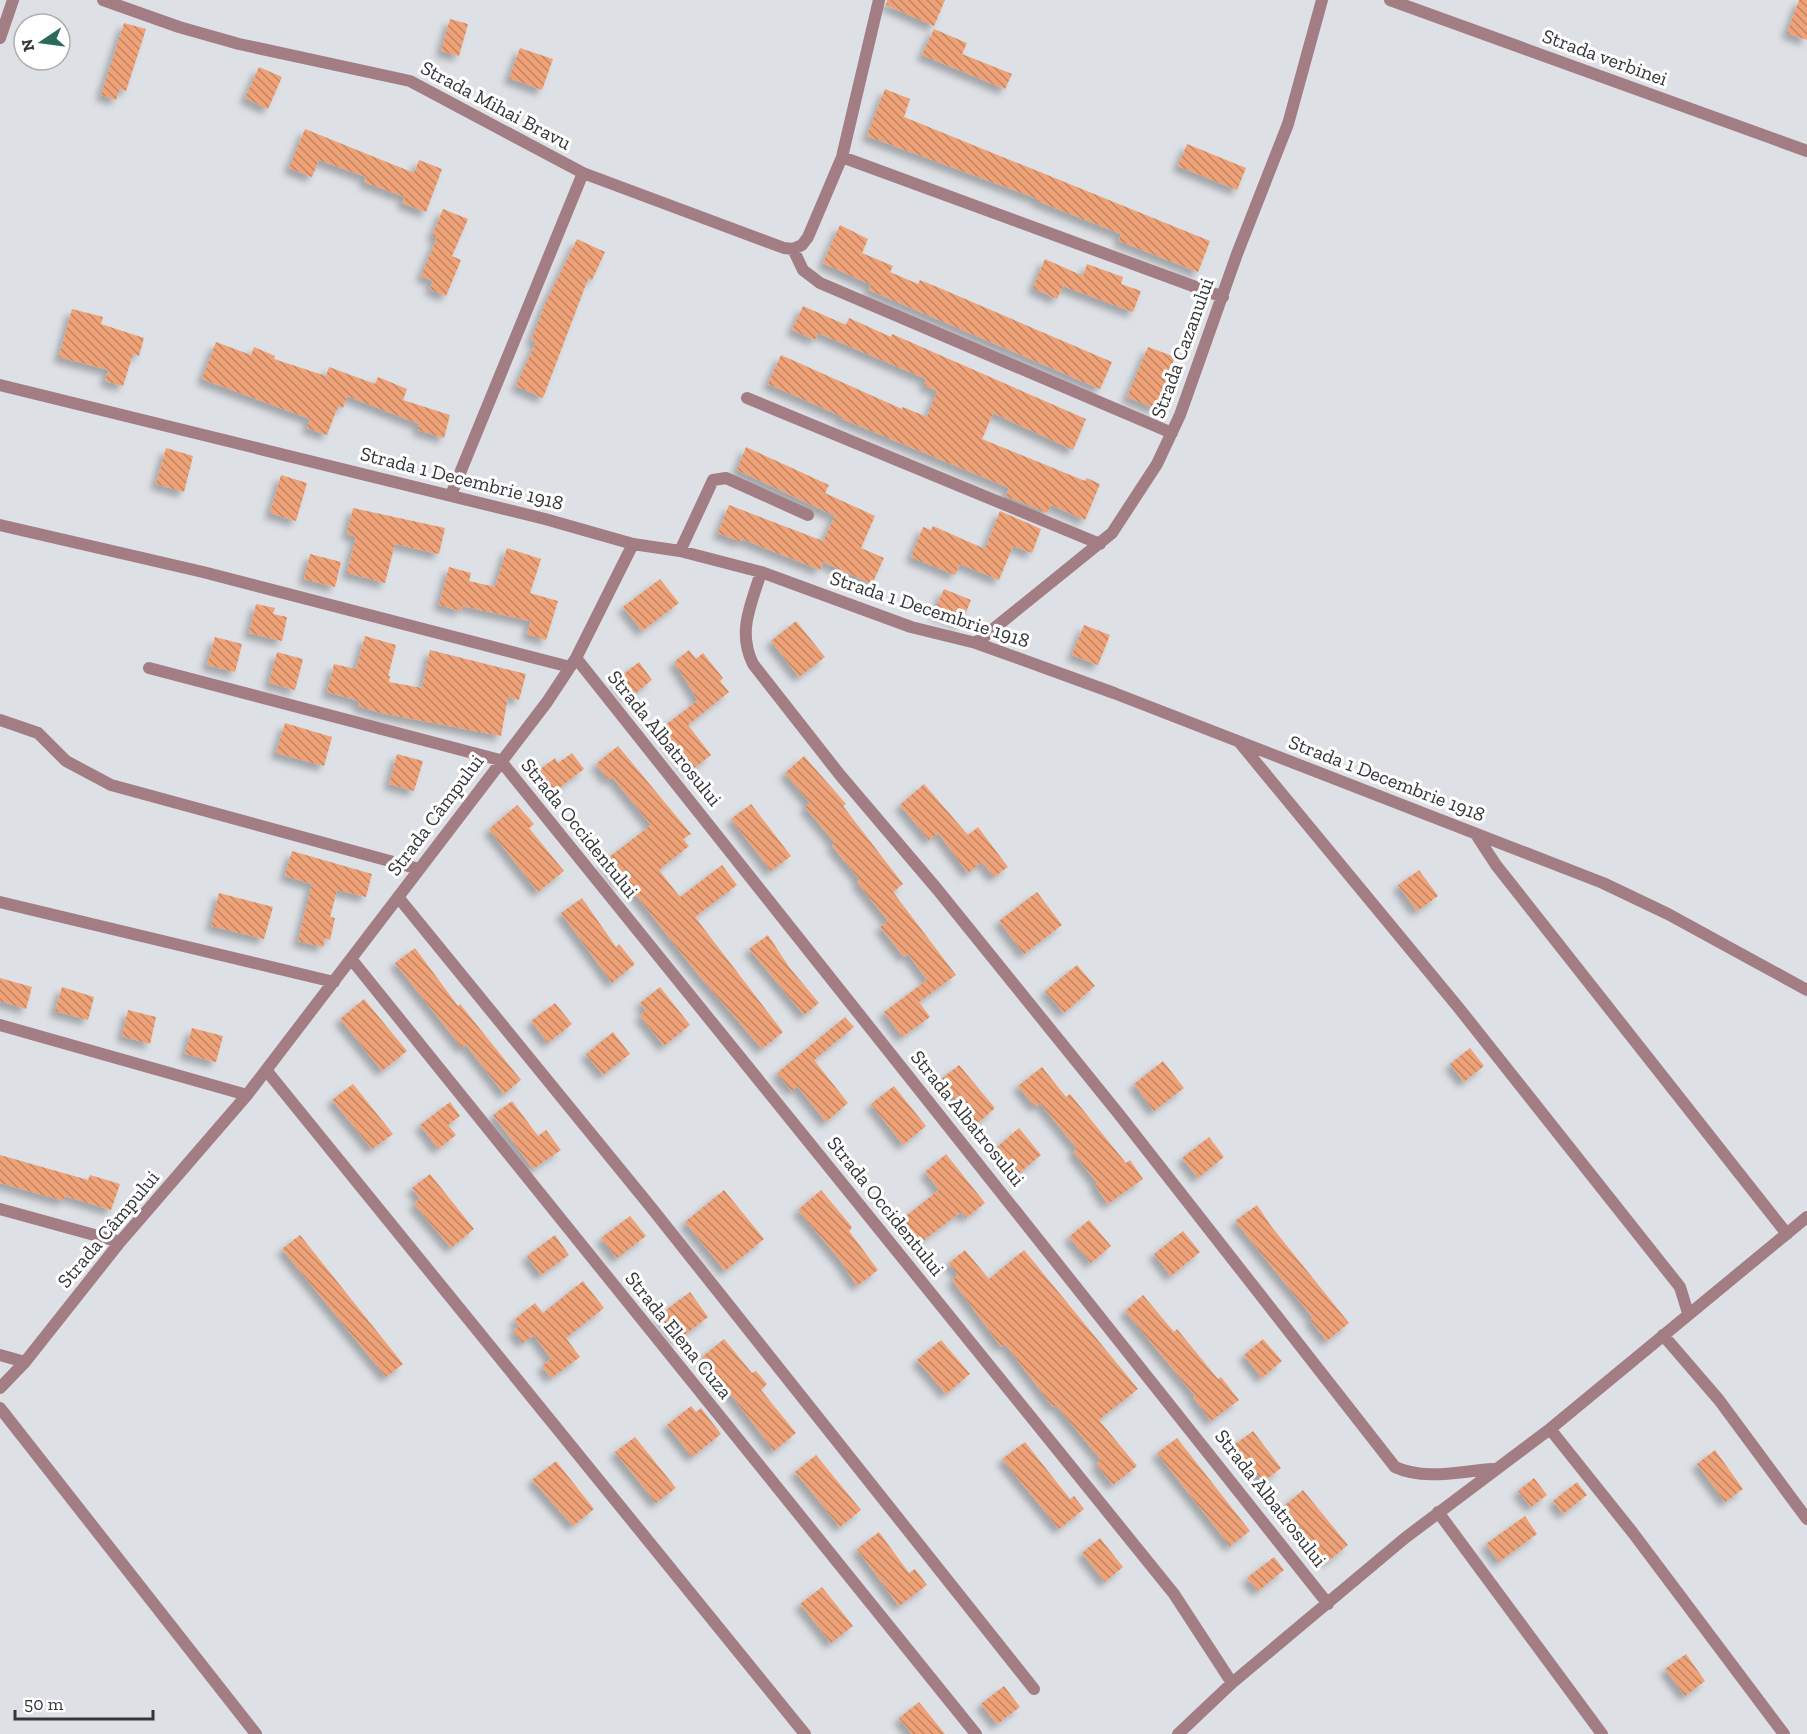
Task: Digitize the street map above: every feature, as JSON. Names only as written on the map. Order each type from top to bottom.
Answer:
[{"type":"street","points":[[0,39],[13,0]]},
{"type":"street","name":"Strada Mihai Bravu","points":[[104,0],[179,27],[239,44],[410,81],[583,173],[784,248],[793,249]]},
{"type":"street","points":[[879,0],[842,157],[816,221],[802,245],[793,249],[802,270],[820,283],[1172,433]]},
{"type":"street","name":"Strada Cazanului","points":[[976,644],[1112,533],[1135,499],[1172,433],[1288,124],[1322,0]]},
{"type":"street","name":"Strada verbinei","points":[[1390,0],[1807,151]]},
{"type":"street","points":[[842,157],[1223,297]]},
{"type":"street","points":[[451,495],[583,173]]},
{"type":"street","name":"Strada 1 Decembrie 1918","points":[[0,385],[451,495],[633,544],[680,551],[761,572],[911,627],[976,644],[1238,740],[1603,882],[1668,914],[1807,990]]},
{"type":"street","points":[[747,398],[1100,544]]},
{"type":"street","points":[[680,551],[713,480],[726,478],[808,515]]},
{"type":"street","points":[[0,525],[203,572],[573,663]]},
{"type":"street","name":"Strada Câmpului","points":[[0,1388],[25,1362],[120,1242],[266,1070],[500,760],[547,702],[573,663],[633,544]]},
{"type":"street","points":[[761,572],[744,632],[745,648],[753,664],[840,775],[944,898],[1132,1131],[1395,1467],[1410,1474],[1425,1475],[1493,1469]]},
{"type":"street","name":"Strada Albatrosului","points":[[573,663],[1328,1604]]},
{"type":"street","points":[[149,668],[500,760]]},
{"type":"street","points":[[0,720],[38,733],[66,761],[111,785],[419,869]]},
{"type":"street","points":[[1238,740],[1458,1007],[1680,1287],[1688,1313]]},
{"type":"street","name":"Strada Occidentului","points":[[500,760],[1174,1594],[1232,1683]]},
{"type":"street","points":[[1475,833],[1496,865],[1788,1234]]},
{"type":"street","points":[[398,897],[665,1225],[1034,1689]]},
{"type":"street","points":[[0,903],[334,982]]},
{"type":"street","name":"Strada Elena Cuza","points":[[351,960],[976,1734]]},
{"type":"street","points":[[0,1025],[246,1095]]},
{"type":"street","points":[[266,1070],[806,1734]]},
{"type":"street","points":[[0,1209],[120,1242]]},
{"type":"street","points":[[1178,1734],[1232,1683],[1438,1512],[1493,1469],[1550,1429],[1807,1217]]},
{"type":"street","points":[[1663,1335],[1719,1400],[1807,1519]]},
{"type":"street","points":[[0,1355],[25,1362]]},
{"type":"street","points":[[0,1408],[256,1734]]},
{"type":"street","points":[[1550,1429],[1634,1533],[1784,1734]]},
{"type":"street","points":[[1438,1512],[1602,1734]]},
{"type":"building","points":[[887,0],[945,0],[934,26],[886,5]]},
{"type":"building","points":[[1799,0],[1807,0],[1807,40],[1787,33]]},
{"type":"building","points":[[450,19],[468,24],[459,56],[441,51]]},
{"type":"building","points":[[124,23],[146,29],[126,91],[120,89],[116,100],[101,95]]},
{"type":"building","points":[[934,29],[967,43],[962,54],[1012,74],[1005,89],[922,55]]},
{"type":"building","points":[[520,48],[553,59],[542,90],[509,78]]},
{"type":"building","points":[[259,67],[282,77],[268,109],[245,98]]},
{"type":"building","points":[[885,89],[910,99],[904,117],[1210,241],[1198,272],[1119,241],[1121,234],[1037,201],[1038,199],[867,136]]},
{"type":"building","points":[[305,129],[414,173],[419,160],[442,169],[426,212],[402,203],[405,197],[364,182],[366,177],[319,160],[312,177],[289,168]]},
{"type":"building","points":[[1187,144],[1246,168],[1237,190],[1178,166]]},
{"type":"building","points":[[443,209],[468,219],[452,256],[461,260],[446,296],[430,289],[433,281],[421,276],[437,238],[432,236]]},
{"type":"building","points":[[840,225],[868,239],[862,253],[893,266],[890,272],[918,284],[920,280],[1112,362],[1100,389],[869,290],[871,285],[823,263]]},
{"type":"building","points":[[577,239],[605,252],[592,280],[588,279],[543,398],[516,386],[536,342],[531,340],[546,302]]},
{"type":"building","points":[[1045,259],[1083,276],[1087,264],[1123,277],[1121,284],[1141,291],[1133,312],[1063,286],[1057,299],[1033,288]]},
{"type":"building","points":[[803,306],[846,325],[849,318],[891,337],[892,334],[1086,419],[1073,450],[993,413],[982,439],[1085,481],[1087,478],[1100,484],[1085,520],[1051,505],[1047,513],[1006,496],[1009,488],[840,418],[841,416],[768,384],[781,355],[902,409],[903,407],[927,417],[937,391],[924,385],[926,379],[818,333],[815,340],[792,330]]},
{"type":"building","points":[[72,309],[103,317],[101,324],[144,338],[139,356],[133,354],[123,386],[105,381],[109,370],[59,357]]},
{"type":"building","points":[[216,342],[251,355],[254,347],[275,356],[274,359],[326,376],[329,367],[375,384],[378,377],[407,389],[403,400],[450,415],[444,438],[418,430],[419,424],[347,396],[343,408],[338,406],[327,435],[307,428],[310,419],[202,379]]},
{"type":"building","points":[[1148,347],[1175,357],[1156,409],[1127,397]]},
{"type":"building","points":[[746,447],[829,485],[825,493],[875,516],[861,548],[884,558],[872,584],[823,562],[820,570],[742,539],[741,542],[718,533],[729,505],[823,541],[835,516],[737,470]]},
{"type":"building","points":[[166,448],[193,456],[184,492],[156,484]]},
{"type":"building","points":[[281,475],[307,483],[296,521],[270,513]]},
{"type":"building","points":[[353,508],[445,528],[439,554],[395,544],[385,583],[347,573],[356,537],[347,534]]},
{"type":"building","points":[[1000,511],[1041,529],[1032,553],[1013,546],[999,580],[960,564],[955,575],[911,557],[923,527],[931,530],[933,526],[985,549]]},
{"type":"building","points":[[507,548],[541,559],[530,593],[558,601],[546,640],[527,634],[531,621],[462,606],[461,611],[439,605],[449,567],[471,573],[469,581],[495,587]]},
{"type":"building","points":[[310,554],[341,562],[335,587],[304,579]]},
{"type":"building","points":[[660,579],[679,603],[642,631],[623,607]]},
{"type":"building","points":[[944,589],[971,600],[961,624],[934,612]]},
{"type":"building","points":[[256,604],[275,608],[273,614],[287,617],[282,641],[249,633]]},
{"type":"building","points":[[796,621],[825,657],[799,677],[771,641]]},
{"type":"building","points":[[1084,625],[1110,635],[1098,665],[1072,655]]},
{"type":"building","points":[[365,636],[396,645],[388,676],[390,676],[389,682],[422,688],[430,650],[526,674],[519,700],[508,697],[501,736],[381,713],[358,706],[359,701],[327,692],[334,664],[356,669]]},
{"type":"building","points":[[215,637],[242,644],[235,672],[207,665]]},
{"type":"building","points":[[689,650],[696,659],[703,653],[723,678],[720,681],[729,692],[688,725],[711,755],[690,771],[659,730],[698,700],[674,662]]},
{"type":"building","points":[[277,652],[303,659],[295,690],[269,683]]},
{"type":"building","points":[[639,662],[652,680],[629,698],[616,680]]},
{"type":"building","points":[[285,723],[332,737],[324,766],[276,753]]},
{"type":"building","points":[[618,746],[691,834],[683,839],[689,846],[659,870],[680,897],[722,865],[737,885],[695,917],[783,1032],[762,1049],[696,972],[624,880],[620,883],[604,861],[651,825],[612,777],[608,780],[596,764]]},
{"type":"building","points":[[572,753],[584,769],[555,791],[539,770],[555,758],[558,763]]},
{"type":"building","points":[[397,754],[423,761],[414,791],[389,784]]},
{"type":"building","points":[[804,756],[846,804],[843,806],[903,884],[893,892],[956,975],[919,1002],[930,1017],[902,1037],[884,1012],[927,980],[908,954],[904,957],[880,927],[888,921],[857,882],[860,880],[832,846],[835,843],[805,807],[810,803],[785,773]]},
{"type":"building","points":[[924,784],[968,835],[978,827],[1008,867],[994,877],[982,862],[968,873],[938,833],[929,840],[900,805]]},
{"type":"building","points":[[751,804],[791,856],[771,871],[731,819]]},
{"type":"building","points":[[517,805],[534,824],[529,828],[564,871],[538,892],[489,829]]},
{"type":"building","points":[[292,851],[372,874],[366,897],[337,890],[330,917],[335,918],[330,940],[325,938],[323,947],[298,941],[312,884],[285,876]]},
{"type":"building","points":[[1419,870],[1438,896],[1417,911],[1398,885]]},
{"type":"building","points":[[1037,892],[1062,925],[1024,954],[999,921]]},
{"type":"building","points":[[219,893],[273,907],[264,939],[211,926]]},
{"type":"building","points":[[582,898],[616,947],[619,944],[635,964],[612,983],[561,913]]},
{"type":"building","points":[[768,935],[789,967],[819,1003],[804,1015],[749,949]]},
{"type":"building","points":[[415,948],[458,1006],[460,1004],[521,1080],[504,1094],[466,1045],[462,1048],[395,963]]},
{"type":"building","points":[[1077,965],[1095,986],[1064,1013],[1045,991]]},
{"type":"building","points":[[0,978],[32,987],[26,1009],[0,1001]]},
{"type":"building","points":[[62,987],[94,997],[88,1020],[55,1011]]},
{"type":"building","points":[[660,987],[690,1025],[664,1046],[640,1016],[646,1011],[640,1003]]},
{"type":"building","points":[[364,999],[407,1051],[382,1071],[340,1019]]},
{"type":"building","points":[[555,1003],[572,1024],[548,1043],[531,1021]]},
{"type":"building","points":[[128,1010],[156,1017],[150,1044],[122,1036]]},
{"type":"building","points":[[845,1017],[854,1027],[814,1060],[848,1103],[826,1122],[797,1086],[792,1091],[777,1073]]},
{"type":"building","points":[[192,1028],[223,1036],[216,1062],[185,1054]]},
{"type":"building","points":[[613,1032],[630,1054],[603,1075],[586,1054]]},
{"type":"building","points":[[1470,1048],[1484,1066],[1464,1082],[1450,1064]]},
{"type":"building","points":[[1163,1061],[1184,1088],[1154,1111],[1134,1084]]},
{"type":"building","points":[[959,1065],[995,1108],[977,1124],[940,1080]]},
{"type":"building","points":[[1042,1067],[1066,1097],[1070,1094],[1126,1163],[1130,1160],[1143,1179],[1108,1204],[1095,1185],[1097,1183],[1073,1152],[1077,1149],[1040,1103],[1035,1107],[1018,1086]]},
{"type":"building","points":[[353,1084],[393,1134],[372,1149],[332,1100]]},
{"type":"building","points":[[894,1086],[926,1126],[903,1145],[871,1104]]},
{"type":"building","points":[[512,1101],[538,1136],[546,1130],[561,1150],[533,1169],[493,1115]]},
{"type":"building","points":[[450,1102],[460,1116],[448,1125],[456,1135],[438,1149],[420,1125]]},
{"type":"building","points":[[1019,1128],[1041,1155],[1018,1174],[997,1147]]},
{"type":"building","points":[[1209,1137],[1224,1157],[1198,1178],[1182,1158]]},
{"type":"building","points":[[946,1154],[985,1203],[966,1218],[961,1212],[920,1243],[902,1219],[939,1190],[925,1172]]},
{"type":"building","points":[[0,1155],[88,1180],[90,1175],[120,1184],[111,1210],[65,1196],[64,1201],[0,1183]]},
{"type":"building","points":[[430,1174],[474,1229],[451,1248],[414,1204],[420,1199],[412,1188]]},
{"type":"building","points":[[724,1190],[764,1239],[725,1271],[685,1222]]},
{"type":"building","points":[[821,1190],[852,1227],[849,1231],[878,1270],[857,1286],[840,1260],[798,1210]]},
{"type":"building","points":[[1257,1205],[1271,1226],[1349,1323],[1327,1341],[1310,1320],[1313,1318],[1235,1221]]},
{"type":"building","points":[[630,1216],[646,1236],[617,1258],[601,1238]]},
{"type":"building","points":[[1089,1220],[1111,1246],[1091,1263],[1069,1237]]},
{"type":"building","points":[[1183,1231],[1200,1252],[1171,1276],[1154,1254]]},
{"type":"building","points":[[300,1235],[403,1364],[386,1377],[282,1249]]},
{"type":"building","points":[[555,1235],[569,1255],[541,1275],[527,1256]]},
{"type":"building","points":[[965,1250],[989,1279],[1024,1250],[1138,1389],[1099,1420],[1137,1466],[1113,1485],[1096,1464],[1101,1460],[1056,1405],[1053,1407],[1005,1344],[1001,1347],[952,1280],[958,1275],[949,1263]]},
{"type":"building","points":[[583,1281],[604,1308],[566,1338],[580,1357],[551,1378],[542,1366],[551,1359],[534,1335],[523,1343],[513,1331],[519,1326],[514,1320],[535,1303],[543,1313]]},
{"type":"building","points":[[690,1292],[708,1317],[678,1340],[659,1315]]},
{"type":"building","points":[[1143,1295],[1174,1332],[1177,1329],[1218,1379],[1221,1377],[1239,1400],[1211,1421],[1193,1397],[1195,1396],[1125,1311]]},
{"type":"building","points":[[724,1339],[752,1373],[756,1371],[767,1384],[761,1390],[796,1433],[774,1451],[702,1357]]},
{"type":"building","points":[[1263,1339],[1282,1361],[1262,1378],[1244,1355]]},
{"type":"building","points":[[941,1340],[970,1374],[946,1394],[917,1360]]},
{"type":"building","points":[[691,1406],[696,1412],[701,1408],[721,1434],[692,1457],[667,1425]]},
{"type":"building","points":[[1253,1431],[1281,1468],[1263,1482],[1234,1445]]},
{"type":"building","points":[[635,1437],[676,1488],[656,1503],[615,1452]]},
{"type":"building","points":[[1177,1438],[1250,1531],[1230,1546],[1157,1453]]},
{"type":"building","points":[[1025,1442],[1070,1499],[1074,1496],[1084,1509],[1059,1529],[1002,1459]]},
{"type":"building","points":[[1715,1450],[1743,1489],[1725,1502],[1697,1464]]},
{"type":"building","points":[[816,1455],[861,1510],[840,1527],[795,1472]]},
{"type":"building","points":[[556,1461],[594,1509],[573,1526],[532,1480]]},
{"type":"building","points":[[1534,1478],[1547,1495],[1531,1507],[1518,1491]]},
{"type":"building","points":[[1577,1482],[1587,1495],[1563,1514],[1553,1501]]},
{"type":"building","points":[[1303,1490],[1348,1545],[1327,1562],[1284,1506]]},
{"type":"building","points":[[1525,1516],[1537,1534],[1499,1562],[1486,1544]]},
{"type":"building","points":[[879,1532],[909,1573],[915,1569],[927,1585],[899,1606],[857,1549]]},
{"type":"building","points":[[1100,1538],[1123,1567],[1105,1582],[1082,1553]]},
{"type":"building","points":[[1274,1557],[1284,1570],[1258,1591],[1247,1578]]},
{"type":"building","points":[[822,1587],[853,1626],[831,1643],[800,1604]]},
{"type":"building","points":[[1686,1654],[1705,1681],[1685,1696],[1665,1669]]},
{"type":"building","points":[[1004,1686],[1020,1707],[997,1724],[981,1704]]},
{"type":"building","points":[[919,1702],[945,1734],[912,1734],[899,1718]]}]
